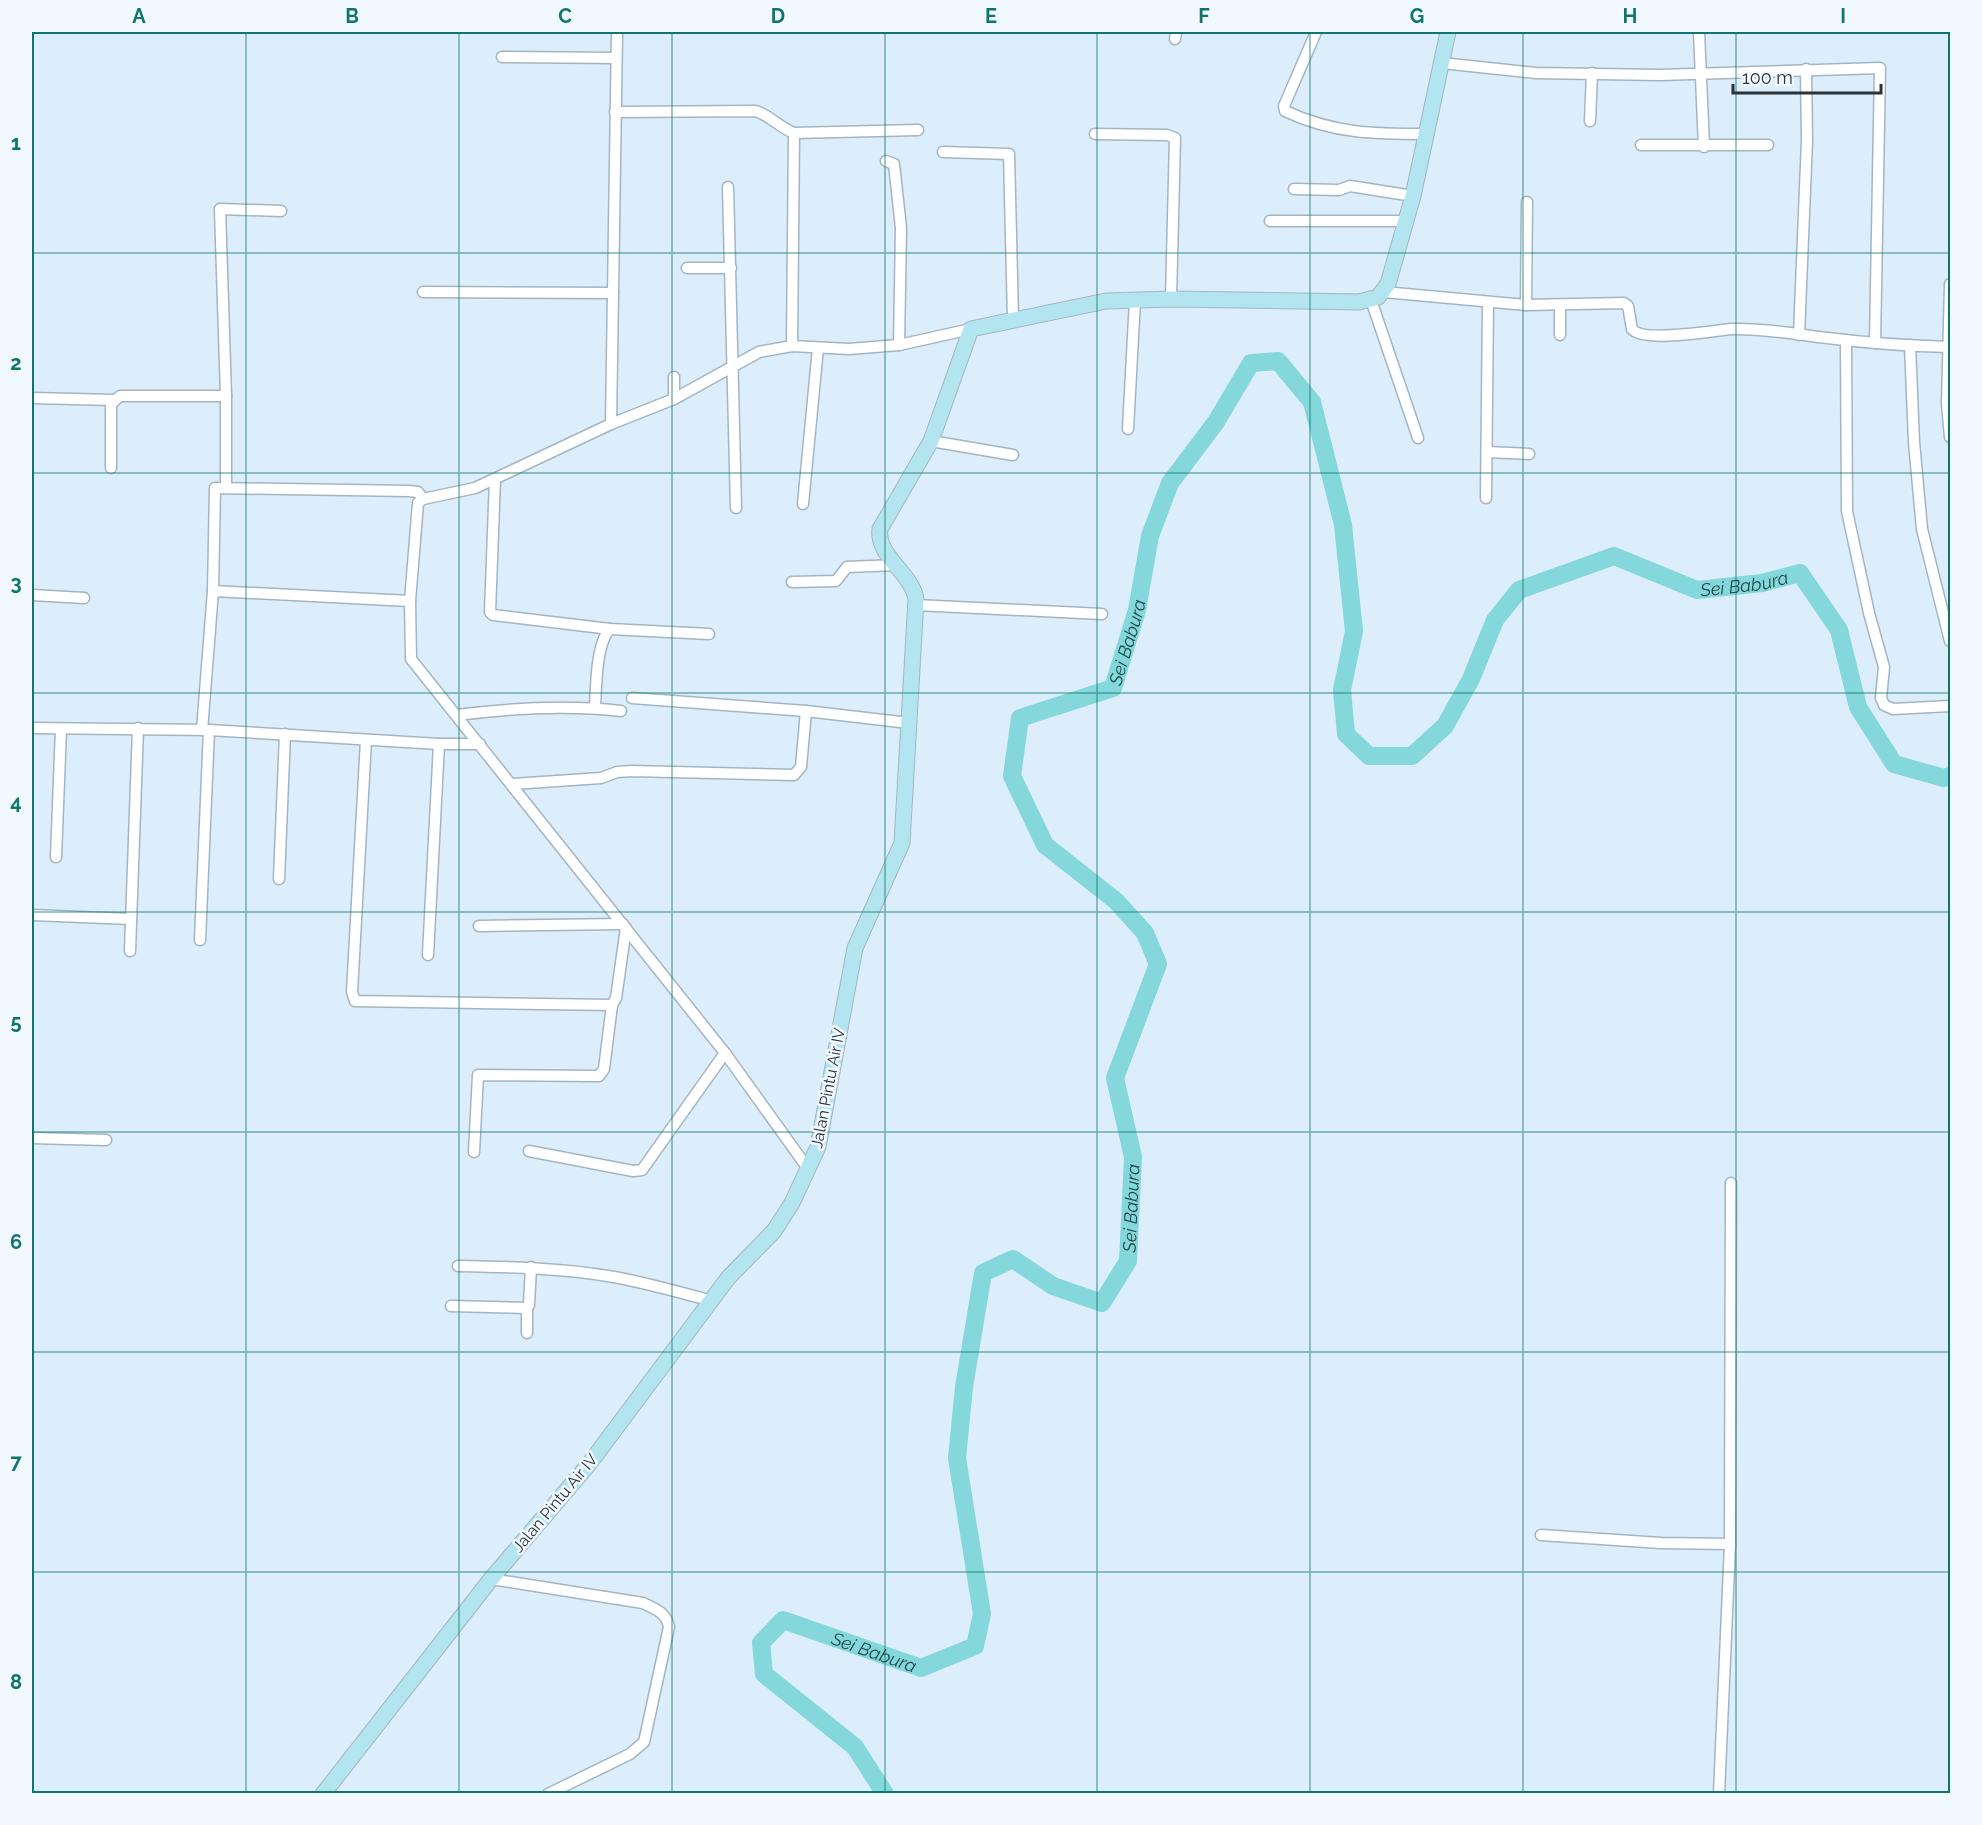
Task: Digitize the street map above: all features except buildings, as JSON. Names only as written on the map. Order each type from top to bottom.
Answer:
[{"type":"main road","points":[[971,329],[1090,302],[1171,298],[1378,296],[1413,196],[1448,32]]},
{"type":"main road","name":"Jalan Pintu Air IV","points":[[323,1794],[491,1579],[589,1464],[728,1278],[774,1231],[809,1170],[819,1147],[855,948],[902,843],[916,605],[914,590],[882,546],[880,530],[931,441],[971,329]]},
{"type":"street","points":[[611,424],[617,32]]},
{"type":"street","points":[[1316,32],[1285,111],[1320,125],[1343,131],[1428,134]]},
{"type":"street","points":[[1699,32],[1699,74],[1704,147]]},
{"type":"street","points":[[502,57],[616,58]]},
{"type":"street","points":[[1442,63],[1536,73],[1699,74],[1806,69],[1881,69],[1875,343]]},
{"type":"street","points":[[1799,335],[1807,141],[1806,69]]},
{"type":"street","points":[[1590,121],[1592,73]]},
{"type":"street","points":[[615,112],[754,111],[761,112],[778,127],[794,133],[918,130]]},
{"type":"street","points":[[792,346],[794,133]]},
{"type":"street","points":[[1095,134],[1167,135],[1175,138],[1171,298]]},
{"type":"street","points":[[1641,145],[1704,147],[1768,145]]},
{"type":"street","points":[[944,152],[1009,154],[1013,319]]},
{"type":"street","points":[[886,161],[894,164],[900,218],[899,345]]},
{"type":"street","points":[[1294,189],[1339,190],[1350,186],[1413,196]]},
{"type":"street","points":[[728,187],[736,508]]},
{"type":"street","points":[[1526,305],[1527,202]]},
{"type":"street","points":[[226,488],[226,396],[220,209],[281,211]]},
{"type":"street","points":[[1270,221],[1406,221]]},
{"type":"street","points":[[687,268],[731,268]]},
{"type":"street","points":[[1950,284],[1947,404],[1950,437]]},
{"type":"street","points":[[423,292],[613,293]]},
{"type":"street","points":[[1418,438],[1378,296],[1560,306],[1626,303],[1632,330],[1637,334],[1664,336],[1732,329],[1875,343],[1949,347]]},
{"type":"street","points":[[1128,429],[1135,300]]},
{"type":"street","points":[[1486,498],[1488,303]]},
{"type":"street","points":[[1560,306],[1560,335]]},
{"type":"street","points":[[809,1170],[725,1053],[513,784],[411,659],[410,601],[418,502],[475,488],[611,424],[674,399],[734,368],[759,351],[792,346],[849,349],[899,345],[971,329]]},
{"type":"street","points":[[1846,340],[1847,511],[1856,558],[1884,667],[1881,698],[1884,705],[1893,709],[1950,706]]},
{"type":"street","points":[[1910,345],[1915,454],[1922,529],[1950,640]]},
{"type":"street","points":[[803,504],[818,348]]},
{"type":"street","points":[[674,377],[674,399]]},
{"type":"street","points":[[111,468],[111,404],[120,396],[226,396]]},
{"type":"street","points":[[32,398],[115,400]]},
{"type":"street","points":[[931,441],[1013,455]]},
{"type":"street","points":[[1487,452],[1528,454]]},
{"type":"street","points":[[495,479],[490,612],[493,615],[610,629],[709,634]]},
{"type":"street","points":[[200,940],[205,730],[213,591],[213,494],[215,488],[409,490],[418,492],[423,499]]},
{"type":"street","points":[[792,582],[836,581],[847,567],[897,565]]},
{"type":"street","points":[[213,591],[410,601]]},
{"type":"street","points":[[32,595],[84,598]]},
{"type":"street","points":[[916,605],[1102,614]]},
{"type":"street","points":[[595,708],[598,665],[604,636],[610,629]]},
{"type":"street","points":[[632,698],[806,711],[909,723]]},
{"type":"street","points":[[457,715],[500,710],[595,708],[621,711]]},
{"type":"street","points":[[513,784],[602,778],[617,772],[632,771],[794,775],[801,767],[806,711]]},
{"type":"street","points":[[32,728],[205,730],[440,744],[480,744]]},
{"type":"street","points":[[130,951],[138,728]]},
{"type":"street","points":[[56,857],[61,729]]},
{"type":"street","points":[[279,879],[285,734]]},
{"type":"street","points":[[366,740],[354,933],[352,992],[355,1001],[612,1005]]},
{"type":"street","points":[[428,955],[440,744]]},
{"type":"street","points":[[32,915],[131,919]]},
{"type":"street","points":[[479,926],[625,926]]},
{"type":"street","points":[[474,1152],[478,1075],[599,1076],[604,1069],[625,926]]},
{"type":"street","points":[[529,1151],[640,1171],[725,1053]]},
{"type":"street","points":[[32,1138],[106,1140]]},
{"type":"street","points":[[1719,1794],[1730,1544],[1731,1183]]},
{"type":"street","points":[[458,1266],[531,1267],[634,1281],[712,1301]]},
{"type":"street","points":[[527,1333],[531,1267]]},
{"type":"street","points":[[451,1306],[527,1308]]},
{"type":"street","points":[[1541,1536],[1661,1543],[1730,1544]]},
{"type":"street","points":[[491,1579],[643,1603],[659,1611],[667,1619],[669,1627],[644,1742],[630,1754],[548,1794]]},
{"type":"waterway","name":"Sei Babura","points":[[885,1794],[855,1747],[764,1674],[761,1643],[783,1620],[921,1668],[975,1646],[982,1614],[957,1458],[964,1387],[983,1273],[1013,1259],[1053,1286],[1102,1303],[1128,1261],[1133,1157],[1115,1078],[1158,964],[1145,933],[1116,901],[1045,845],[1012,776],[1020,718],[1113,688],[1137,610],[1150,536],[1170,483],[1216,422],[1251,363],[1278,361],[1312,402],[1343,525],[1354,631],[1342,690],[1346,734],[1369,756],[1412,756],[1445,726],[1471,679],[1495,620],[1519,590],[1614,556],[1697,590],[1762,583],[1800,573],[1839,630],[1858,707],[1894,764],[1944,778],[1950,776]]}]
